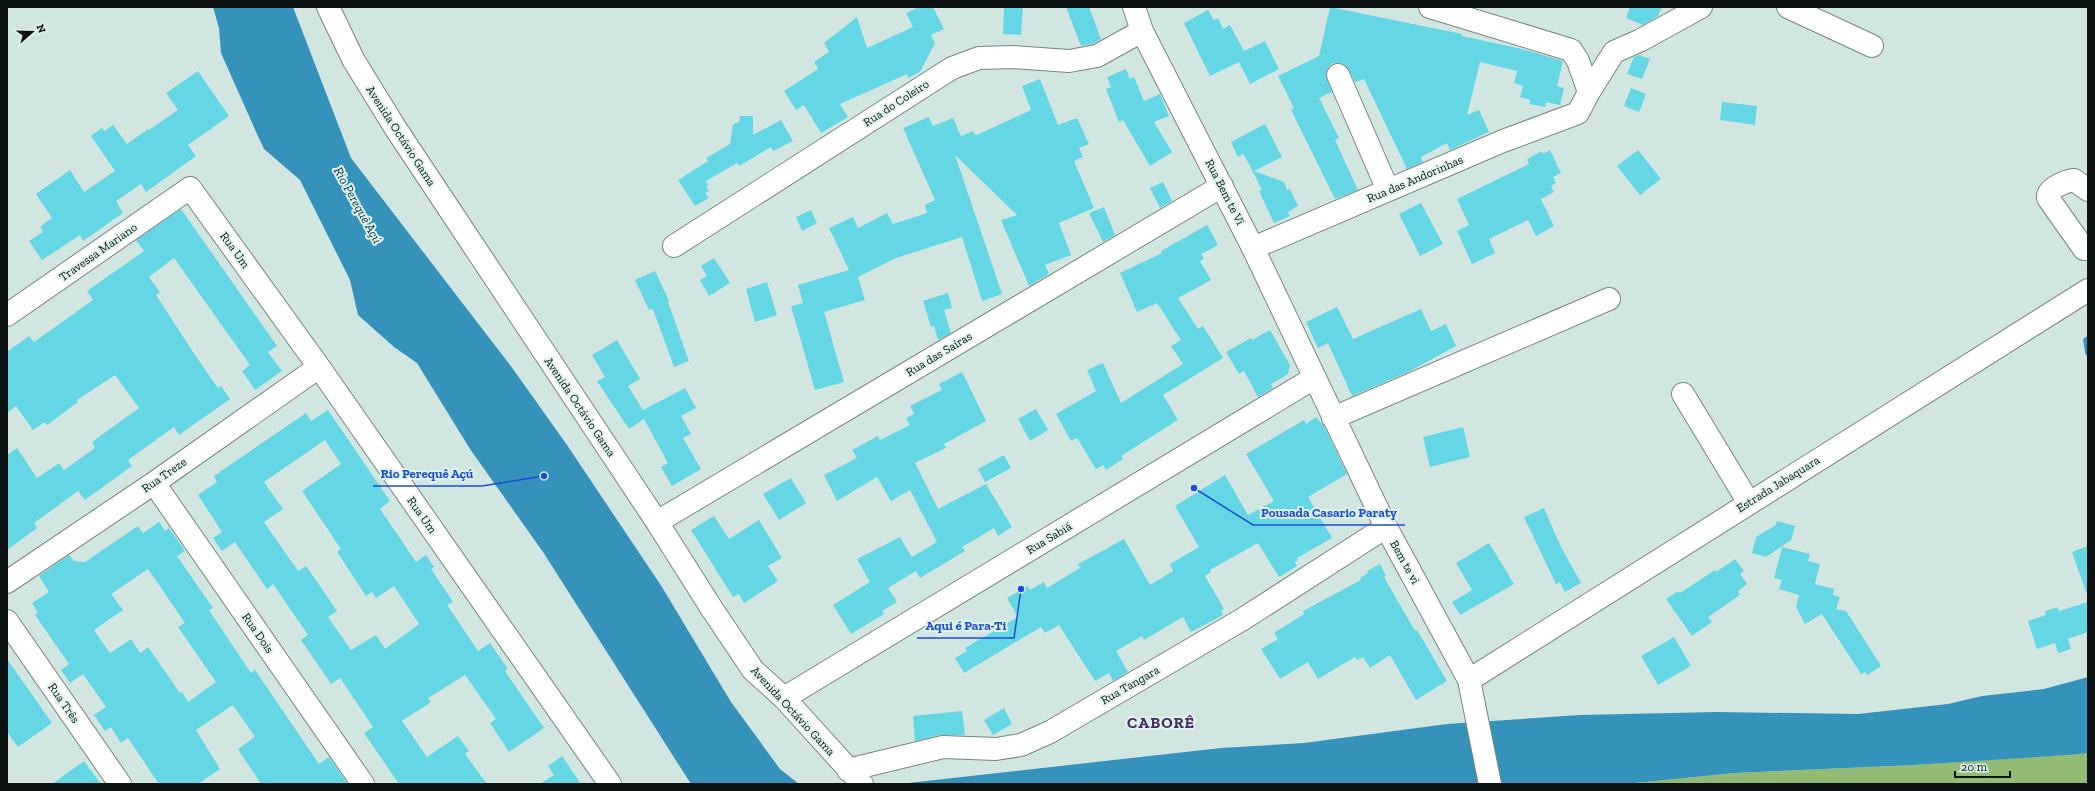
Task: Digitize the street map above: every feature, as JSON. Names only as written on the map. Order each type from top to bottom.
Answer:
[{"type":"street","name":"Avenida Octávio Gama","points":[[328,7],[354,61],[396,129],[657,522],[712,610],[752,670],[784,698],[856,778]]},
{"type":"street","name":"Rua Bem te Vi","points":[[1134,7],[1142,31],[1253,248],[1314,378]]},
{"type":"street","points":[[1430,7],[1572,50],[1578,61],[1589,92]]},
{"type":"street","points":[[1589,92],[1614,52],[1641,40],[1701,7]]},
{"type":"street","points":[[1788,7],[1872,46]]},
{"type":"street","name":"Rua do Coleiro","points":[[674,246],[952,68],[979,58],[1013,57],[1068,61],[1097,56],[1142,31]]},
{"type":"street","points":[[1338,75],[1388,190]]},
{"type":"street","name":"Rua das Andorinhas","points":[[1253,248],[1503,140],[1578,113],[1589,92]]},
{"type":"street","points":[[2088,190],[2074,180],[2050,190],[2048,194],[2048,198],[2084,249],[2088,249]]},
{"type":"street","name":"Rua das Saíras","points":[[657,522],[1222,186]]},
{"type":"street","name":"Travessa Mariano","points":[[7,315],[190,188]]},
{"type":"street","name":"Rua Um","points":[[190,188],[318,367],[610,784]]},
{"type":"street","name":"Estrada Jabaquara","points":[[1469,680],[2088,290]]},
{"type":"street","points":[[1333,418],[1609,298]]},
{"type":"street","name":"Rua Treze","points":[[7,582],[154,482],[318,367]]},
{"type":"street","name":"Bem te vi","points":[[1314,378],[1386,527],[1469,680],[1490,784]]},
{"type":"street","name":"Rua Sabiá","points":[[784,698],[1314,378]]},
{"type":"street","points":[[1683,394],[1749,503]]},
{"type":"street","name":"Rua Dois","points":[[154,482],[363,784]]},
{"type":"street","name":"Rua Tangara","points":[[856,778],[943,747],[996,749],[1021,745],[1050,732],[1243,619],[1386,527]]},
{"type":"street","name":"Rua Três","points":[[7,621],[120,784]]},
{"type":"green space","points":[[2088,753],[2088,784],[1626,784],[1735,773],[1915,765]]},
{"type":"water","points":[[213,7],[293,7],[351,158],[513,369],[567,445],[662,587],[731,702],[780,769],[799,784],[691,784],[543,552],[470,449],[417,363],[394,347],[358,315],[350,280],[300,180],[264,149],[221,53],[219,28]]},
{"type":"water","points":[[2088,677],[2088,753],[2068,755],[1915,765],[1735,773],[1626,784],[899,784],[1221,748],[1304,743],[1447,724],[1580,715],[1717,712],[1858,714],[1948,704],[1982,696],[2044,689]]},
{"type":"building","points":[[919,7],[933,7],[944,29],[931,35],[935,43],[920,72],[908,78],[907,74],[840,104],[848,117],[821,133],[804,105],[796,110],[784,91],[818,69],[814,62],[829,52],[824,43],[857,17],[867,48],[913,27],[906,13]]},
{"type":"building","points":[[1004,7],[1023,7],[1021,35],[1003,34]]},
{"type":"building","points":[[1066,7],[1089,7],[1101,39],[1093,44],[1081,46]]},
{"type":"building","points":[[1330,7],[1462,34],[1462,36],[1522,49],[1563,61],[1557,86],[1564,88],[1560,105],[1546,102],[1545,107],[1529,104],[1530,100],[1520,97],[1523,86],[1514,83],[1517,71],[1480,62],[1467,115],[1479,110],[1489,132],[1450,150],[1447,143],[1421,157],[1423,162],[1407,169],[1364,79],[1355,82],[1346,65],[1333,63],[1328,67],[1326,74],[1332,92],[1319,98],[1339,138],[1335,140],[1358,190],[1335,199],[1291,110],[1294,108],[1278,76],[1319,56]]},
{"type":"building","points":[[1630,7],[1662,7],[1658,16],[1643,25],[1626,18]]},
{"type":"building","points":[[1208,10],[1214,20],[1218,18],[1223,29],[1230,25],[1244,51],[1265,41],[1279,69],[1250,84],[1239,62],[1210,76],[1184,23]]},
{"type":"building","points":[[1639,55],[1650,59],[1642,79],[1627,74],[1634,57]]},
{"type":"building","points":[[1126,69],[1130,79],[1134,77],[1144,101],[1160,94],[1169,116],[1154,122],[1172,152],[1150,166],[1123,120],[1119,122],[1106,89],[1111,87],[1107,77]]},
{"type":"building","points":[[198,71],[229,116],[188,145],[196,156],[146,192],[141,184],[116,201],[123,213],[83,241],[80,235],[42,260],[29,241],[43,232],[40,227],[52,218],[36,194],[70,170],[84,192],[115,171],[91,136],[102,128],[104,131],[113,125],[127,144],[178,110],[166,93]]},
{"type":"building","points":[[1040,79],[1058,125],[1077,118],[1089,144],[1079,148],[1083,157],[1074,161],[1094,208],[1059,223],[1071,255],[1045,265],[1049,274],[1029,286],[1001,220],[1017,215],[955,155],[1002,294],[982,301],[962,237],[896,258],[858,277],[865,300],[824,312],[844,382],[815,390],[791,306],[803,303],[798,285],[849,270],[829,228],[853,217],[858,228],[887,213],[893,224],[927,213],[925,205],[935,200],[903,128],[929,117],[933,126],[953,118],[961,136],[973,131],[975,135],[979,134],[1031,110],[1022,86]]},
{"type":"building","points":[[1631,88],[1646,94],[1639,112],[1624,106]]},
{"type":"building","points":[[1722,102],[1757,106],[1755,125],[1720,120]]},
{"type":"building","points":[[740,116],[753,116],[753,135],[781,120],[793,141],[773,151],[771,147],[739,166],[737,163],[706,181],[708,185],[706,187],[709,191],[705,193],[709,198],[695,206],[678,180],[708,161],[706,158],[730,144],[733,124],[739,122]]},
{"type":"building","points":[[1265,124],[1282,157],[1254,171],[1284,182],[1287,190],[1290,189],[1298,206],[1288,212],[1290,216],[1274,223],[1259,191],[1262,190],[1249,164],[1243,154],[1238,157],[1231,142]]},
{"type":"building","points":[[1550,150],[1561,173],[1553,177],[1556,183],[1551,186],[1554,192],[1541,199],[1554,226],[1536,236],[1528,220],[1489,239],[1495,253],[1472,264],[1457,231],[1469,225],[1457,199],[1529,164],[1527,159],[1542,151],[1543,154]]},
{"type":"building","points":[[1638,150],[1661,179],[1640,195],[1617,166]]},
{"type":"building","points":[[1163,182],[1172,201],[1160,208],[1150,188]]},
{"type":"building","points":[[1421,203],[1443,244],[1420,256],[1399,214]]},
{"type":"building","points":[[1104,207],[1115,235],[1103,242],[1089,213]]},
{"type":"building","points":[[181,209],[277,346],[268,352],[282,371],[255,390],[242,371],[250,365],[174,258],[149,277],[160,292],[156,295],[218,388],[221,386],[230,399],[179,435],[174,427],[128,460],[132,466],[85,500],[78,491],[34,523],[37,528],[7,550],[7,455],[17,448],[37,478],[59,463],[64,470],[95,448],[92,442],[139,408],[115,375],[77,400],[78,402],[47,425],[45,422],[33,430],[16,406],[7,413],[7,352],[29,336],[34,342],[93,300],[87,291],[144,251],[136,240]]},
{"type":"building","points":[[811,210],[817,223],[802,231],[796,217]]},
{"type":"building","points":[[1207,225],[1218,245],[1201,254],[1204,259],[1200,261],[1211,280],[1178,298],[1198,329],[1203,326],[1223,358],[1163,395],[1178,420],[1121,456],[1123,459],[1106,470],[1103,465],[1096,469],[1077,438],[1071,441],[1056,414],[1096,391],[1087,370],[1103,363],[1121,403],[1183,364],[1171,346],[1181,340],[1157,303],[1137,312],[1120,273],[1162,253],[1161,251]]},
{"type":"building","points":[[714,258],[730,283],[709,296],[700,280],[707,276],[701,266]]},
{"type":"building","points":[[655,271],[669,301],[668,302],[689,361],[674,367],[653,309],[649,310],[635,280]]},
{"type":"building","points":[[767,282],[777,315],[755,322],[746,289]]},
{"type":"building","points":[[948,293],[952,308],[944,310],[951,333],[938,340],[934,326],[931,327],[923,301]]},
{"type":"building","points":[[1337,307],[1353,339],[1421,309],[1431,331],[1446,324],[1456,346],[1408,372],[1352,396],[1328,343],[1318,348],[1306,322]]},
{"type":"building","points":[[1270,330],[1290,365],[1288,374],[1271,384],[1273,388],[1258,397],[1244,371],[1239,374],[1226,352],[1251,338],[1252,340]]},
{"type":"building","points":[[617,340],[640,379],[628,386],[643,410],[685,388],[696,408],[681,416],[691,434],[683,438],[701,469],[672,486],[661,467],[668,463],[644,419],[629,429],[597,381],[605,377],[592,355]]},
{"type":"building","points":[[962,372],[986,421],[944,444],[946,448],[915,463],[938,509],[986,484],[1012,527],[998,536],[994,528],[962,547],[965,551],[920,578],[916,571],[888,588],[897,602],[882,611],[884,614],[851,634],[833,605],[870,582],[857,559],[900,537],[912,557],[937,542],[910,490],[891,501],[877,477],[837,501],[824,475],[857,458],[852,450],[878,436],[880,440],[910,425],[906,418],[914,414],[910,406],[942,390],[939,384]]},
{"type":"building","points":[[1036,409],[1048,430],[1030,441],[1018,419]]},
{"type":"building","points":[[328,410],[390,501],[380,509],[416,562],[426,555],[434,567],[431,569],[453,602],[447,605],[478,651],[490,643],[508,669],[505,671],[544,728],[509,752],[490,723],[496,719],[465,675],[428,698],[431,702],[402,721],[427,757],[458,736],[469,751],[465,754],[487,784],[399,784],[364,733],[373,727],[340,678],[331,684],[301,640],[308,635],[273,584],[267,589],[235,542],[222,551],[213,538],[222,532],[198,495],[217,482],[214,476],[306,413],[311,421]],"holes":[[[325,440],[341,464],[302,491],[341,549],[337,552],[366,596],[372,592],[376,598],[394,586],[419,624],[385,649],[376,635],[351,650],[328,617],[337,611],[327,596],[306,566],[298,571],[264,522],[283,509],[264,482]]]},
{"type":"building","points":[[1316,417],[1324,426],[1347,474],[1308,497],[1332,538],[1297,558],[1298,560],[1295,562],[1297,566],[1279,577],[1258,543],[1210,570],[1211,572],[1205,576],[1224,609],[1221,611],[1223,615],[1191,632],[1183,617],[1144,640],[1142,636],[1116,651],[1128,672],[1113,681],[1109,673],[1095,681],[1059,625],[1045,633],[1041,627],[964,673],[955,658],[967,651],[965,648],[1018,617],[1007,598],[1027,586],[1030,590],[1044,582],[1047,588],[1080,568],[1078,564],[1124,539],[1150,585],[1173,571],[1170,564],[1199,547],[1175,506],[1225,475],[1248,515],[1274,501],[1246,454],[1304,420],[1306,424]]},
{"type":"building","points":[[1463,427],[1470,457],[1430,467],[1423,437]]},
{"type":"building","points":[[1004,455],[1011,468],[985,482],[978,469]]},
{"type":"building","points":[[791,478],[806,503],[779,520],[763,494]]},
{"type":"building","points":[[1544,508],[1560,545],[1581,583],[1565,592],[1560,582],[1556,584],[1524,517]]},
{"type":"building","points":[[714,516],[729,539],[759,520],[782,558],[768,566],[778,581],[744,603],[739,594],[733,597],[691,530]]},
{"type":"building","points":[[1777,521],[1795,526],[1791,540],[1766,557],[1752,553],[1756,537],[1776,525]]},
{"type":"building","points":[[159,522],[165,531],[169,528],[185,551],[177,556],[213,608],[209,610],[251,673],[255,670],[319,764],[329,757],[348,784],[261,784],[238,749],[255,737],[233,705],[196,730],[220,769],[198,784],[159,784],[128,738],[121,743],[111,727],[105,731],[94,715],[106,707],[83,674],[70,683],[61,670],[69,664],[35,615],[38,613],[32,603],[49,592],[39,576],[69,555],[74,561],[85,562],[138,526],[143,533]],"holes":[[[148,569],[185,623],[178,627],[216,682],[188,702],[148,647],[140,653],[131,639],[110,653],[94,630],[123,610],[111,594]]]},
{"type":"building","points":[[1489,543],[1514,584],[1460,615],[1452,602],[1472,590],[1456,563]]},
{"type":"building","points":[[2088,546],[2088,592],[2086,592],[2072,552]]},
{"type":"building","points":[[1782,547],[1810,554],[1808,561],[1820,564],[1815,584],[1834,589],[1833,595],[1840,597],[1836,609],[1846,611],[1881,666],[1867,675],[1865,672],[1861,674],[1822,614],[1805,624],[1796,607],[1799,595],[1779,589],[1782,580],[1774,578]]},
{"type":"building","points":[[1735,559],[1744,571],[1740,574],[1747,584],[1738,591],[1740,595],[1708,617],[1712,622],[1692,636],[1666,599],[1678,591],[1680,593]]},
{"type":"building","points":[[1380,564],[1386,576],[1384,577],[1415,631],[1417,630],[1447,681],[1416,700],[1390,655],[1370,668],[1363,657],[1357,660],[1355,657],[1318,679],[1308,662],[1280,679],[1261,649],[1278,639],[1274,633],[1304,614],[1303,611],[1361,580],[1360,578],[1368,573],[1367,571]]},
{"type":"building","points":[[2088,602],[2088,632],[2068,639],[2071,649],[2058,653],[2055,643],[2037,649],[2028,621],[2046,615],[2045,611],[2057,607],[2059,611]]},
{"type":"building","points":[[1674,637],[1691,666],[1658,685],[1641,656]]},
{"type":"building","points":[[7,659],[52,723],[18,747],[7,732]]},
{"type":"building","points":[[1004,708],[1012,724],[993,735],[984,720]]},
{"type":"building","points":[[962,711],[965,735],[940,735],[915,741],[913,716]]},
{"type":"building","points":[[562,756],[581,784],[540,784],[554,775],[548,766]]},
{"type":"building","points":[[84,761],[101,784],[52,784]]},
{"type":"waterway","points":[[2088,339],[2086,340],[2088,353]]},
{"type":"place","name":"Rio Perequê Açú","points":[[544,476]]},
{"type":"place","name":"Pousada Casario Paraty","points":[[1194,488]]},
{"type":"place","name":"Aqui é Para-Ti","points":[[1021,589]]},
{"type":"district","name":"CABORÊ","points":[[1161,722]]}]
